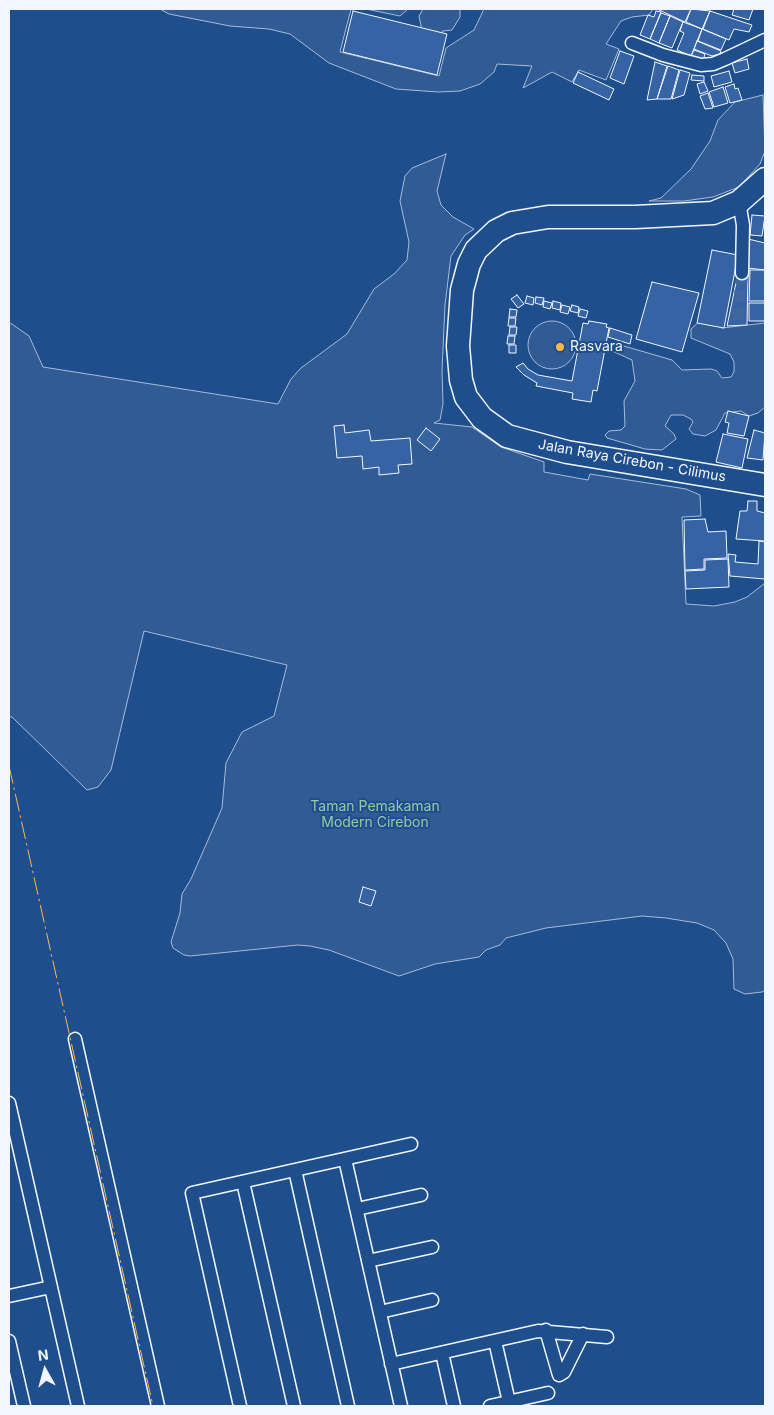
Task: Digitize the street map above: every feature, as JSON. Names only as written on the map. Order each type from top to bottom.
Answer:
[{"type":"highway","name":"Jalan Raya Cirebon - Cilimus","points":[[765,179],[755,190],[739,202],[721,210],[703,214],[548,217],[512,223],[496,231],[476,250],[464,280],[458,363],[466,397],[482,418],[507,436],[559,450],[765,485]]},
{"type":"street","points":[[632,43],[663,55],[701,65],[719,62],[765,40]]},
{"type":"street","points":[[739,202],[743,225],[742,273]]},
{"type":"street","points":[[75,1039],[158,1406]]},
{"type":"street","points":[[9,1103],[78,1406]]},
{"type":"street","points":[[240,1406],[192,1193],[411,1144]]},
{"type":"street","points":[[345,1159],[401,1406]]},
{"type":"street","points":[[295,1170],[348,1406]]},
{"type":"street","points":[[243,1182],[294,1406]]},
{"type":"street","points":[[356,1210],[421,1195]]},
{"type":"street","points":[[368,1261],[432,1247]]},
{"type":"street","points":[[9,1296],[51,1287]]},
{"type":"street","points":[[380,1312],[432,1300]]},
{"type":"street","points":[[391,1364],[546,1330],[607,1336]]},
{"type":"street","points":[[546,1330],[560,1375],[564,1372],[583,1334]]},
{"type":"street","points":[[9,1341],[24,1406]]},
{"type":"street","points":[[495,1341],[508,1402]]},
{"type":"street","points":[[442,1353],[454,1406]]},
{"type":"street","points":[[490,1406],[548,1393]]},
{"type":"green space","points":[[160,9],[351,9],[340,52],[439,76],[446,48],[474,30],[484,9],[653,9],[649,15],[632,17],[621,21],[606,44],[619,49],[606,80],[579,70],[572,82],[552,72],[523,88],[532,66],[497,64],[494,72],[480,84],[460,91],[438,92],[396,89],[329,63],[290,34],[269,29],[230,26],[169,14]]},
{"type":"green space","points":[[366,9],[408,9],[400,16]]},
{"type":"green space","points":[[423,9],[460,9],[460,17],[452,30],[443,31],[439,34],[422,31],[419,16]]},
{"type":"green space","points":[[763,95],[765,151],[760,164],[739,187],[713,197],[684,201],[649,201],[661,198],[691,169],[710,141],[718,120],[735,102]]},
{"type":"green space","name":"Taman Pemakaman Modern Cirebon","points":[[446,154],[437,191],[441,205],[453,217],[474,229],[465,235],[451,256],[445,305],[442,371],[443,404],[440,420],[434,423],[472,427],[501,447],[544,462],[544,472],[588,480],[590,474],[686,489],[700,495],[701,516],[682,517],[686,604],[714,606],[735,602],[747,597],[765,583],[765,991],[745,994],[734,989],[733,959],[726,943],[714,930],[697,923],[642,916],[546,928],[506,938],[500,945],[486,950],[479,957],[435,964],[399,976],[329,950],[310,946],[298,945],[190,956],[184,955],[173,948],[171,942],[180,913],[182,894],[191,879],[222,808],[226,763],[242,732],[274,716],[287,665],[144,631],[111,770],[98,787],[87,790],[12,717],[9,717],[9,322],[29,336],[43,367],[278,404],[291,379],[301,368],[347,334],[374,289],[394,274],[407,260],[409,242],[400,201],[405,176],[412,168]]},
{"type":"green space","points":[[702,319],[722,328],[765,323],[765,407],[758,413],[749,416],[741,411],[725,413],[716,430],[705,436],[693,434],[689,429],[693,422],[691,419],[683,415],[671,415],[665,426],[674,434],[676,439],[662,450],[645,449],[607,438],[605,435],[609,431],[621,430],[625,426],[624,401],[635,381],[632,360],[612,351],[610,342],[672,360],[682,370],[711,369],[717,371],[722,378],[731,377],[734,372],[734,362],[730,354],[691,338],[691,329]]},
{"type":"green space","points":[[552,321],[561,323],[569,328],[574,336],[576,345],[574,354],[569,362],[561,367],[552,369],[543,367],[535,362],[530,354],[528,345],[530,336],[535,328],[543,323]]},
{"type":"building","points":[[657,9],[691,9],[685,22]]},
{"type":"building","points":[[691,9],[710,11],[702,29],[686,22]]},
{"type":"building","points":[[734,9],[753,9],[749,20],[732,15]]},
{"type":"building","points":[[353,11],[447,34],[437,75],[343,52]]},
{"type":"building","points":[[656,11],[661,12],[650,39],[640,35],[648,15],[654,17]]},
{"type":"building","points":[[710,11],[752,25],[749,32],[734,29],[729,40],[703,29]]},
{"type":"building","points":[[661,13],[670,16],[659,43],[650,39]]},
{"type":"building","points":[[670,16],[683,22],[672,48],[659,43]]},
{"type":"building","points":[[683,22],[702,29],[691,56],[677,50],[684,33],[680,31]]},
{"type":"building","points":[[702,29],[726,39],[721,50],[698,41]]},
{"type":"building","points":[[697,41],[721,51],[720,54],[712,56],[694,49]]},
{"type":"building","points":[[694,50],[705,54],[703,61],[691,56]]},
{"type":"building","points":[[620,51],[634,56],[624,84],[610,78]]},
{"type":"building","points":[[747,59],[749,69],[735,73],[732,63]]},
{"type":"building","points":[[655,62],[667,66],[657,99],[647,100]]},
{"type":"building","points":[[668,66],[679,70],[671,99],[657,99]]},
{"type":"building","points":[[680,70],[690,73],[684,95],[672,99]]},
{"type":"building","points":[[729,71],[732,82],[714,87],[711,76]]},
{"type":"building","points":[[578,72],[614,89],[609,100],[573,83]]},
{"type":"building","points":[[692,75],[704,76],[704,81],[691,80]]},
{"type":"building","points":[[704,82],[708,91],[700,94],[697,84]]},
{"type":"building","points":[[734,84],[735,89],[738,88],[742,100],[730,103],[725,87]]},
{"type":"building","points":[[723,87],[728,103],[714,107],[709,92]]},
{"type":"building","points":[[708,93],[713,108],[705,109],[700,96]]},
{"type":"building","points":[[752,215],[765,216],[762,236],[750,235]]},
{"type":"building","points":[[748,239],[765,243],[765,270],[748,268]]},
{"type":"building","points":[[712,250],[738,255],[724,328],[697,323]]},
{"type":"building","points":[[750,270],[765,270],[765,301],[749,301]]},
{"type":"building","points":[[738,273],[748,274],[747,325],[727,326]]},
{"type":"building","points":[[652,282],[699,293],[682,352],[636,339]]},
{"type":"building","points":[[517,295],[524,304],[518,308],[511,299]]},
{"type":"building","points":[[527,296],[534,298],[533,305],[525,303]]},
{"type":"building","points":[[536,297],[544,298],[542,305],[535,303]]},
{"type":"building","points":[[544,301],[552,303],[550,309],[543,307]]},
{"type":"building","points":[[553,301],[561,303],[560,310],[552,308]]},
{"type":"building","points":[[749,303],[765,303],[765,321],[749,321]]},
{"type":"building","points":[[562,305],[570,307],[568,314],[560,312]]},
{"type":"building","points":[[572,305],[579,307],[578,313],[570,311]]},
{"type":"building","points":[[510,309],[517,310],[516,317],[509,317]]},
{"type":"building","points":[[580,309],[588,311],[586,318],[578,316]]},
{"type":"building","points":[[509,318],[516,318],[515,326],[508,326]]},
{"type":"building","points":[[589,321],[607,324],[606,327],[609,328],[597,391],[593,390],[591,402],[572,399],[573,393],[536,386],[537,383],[524,375],[516,367],[523,363],[528,369],[538,375],[572,381],[583,323],[588,324]]},
{"type":"building","points":[[510,327],[517,327],[516,335],[509,335]]},
{"type":"building","points":[[610,328],[632,335],[630,344],[608,337]]},
{"type":"building","points":[[508,336],[515,336],[514,344],[507,344]]},
{"type":"building","points":[[509,345],[516,345],[516,353],[509,353]]},
{"type":"building","points":[[728,411],[749,416],[744,436],[727,433],[729,423],[725,422]]},
{"type":"building","points":[[344,425],[345,433],[369,430],[371,441],[410,438],[412,464],[398,465],[399,473],[379,475],[379,467],[363,469],[362,456],[337,458],[334,426]]},
{"type":"building","points":[[426,428],[440,439],[431,451],[417,440]]},
{"type":"building","points":[[754,430],[765,433],[763,460],[747,458]]},
{"type":"building","points":[[723,434],[748,439],[742,468],[716,462]]},
{"type":"building","points":[[748,501],[757,501],[757,511],[765,513],[765,541],[736,539],[740,511],[747,511]]},
{"type":"building","points":[[705,519],[708,532],[726,531],[727,558],[704,559],[704,569],[685,570],[684,520]]},
{"type":"building","points":[[759,541],[765,542],[765,579],[730,576],[728,554],[736,555],[735,562],[758,564]]},
{"type":"building","points":[[728,559],[729,587],[686,589],[685,571],[705,570],[705,560]]},
{"type":"building","points":[[363,887],[376,891],[371,906],[359,902]]},
{"type":"tunnel","points":[[738,320],[742,273]]},
{"type":"power","points":[[9,766],[153,1406]]},
{"type":"place","name":"Rasvara","points":[[560,347]]}]
